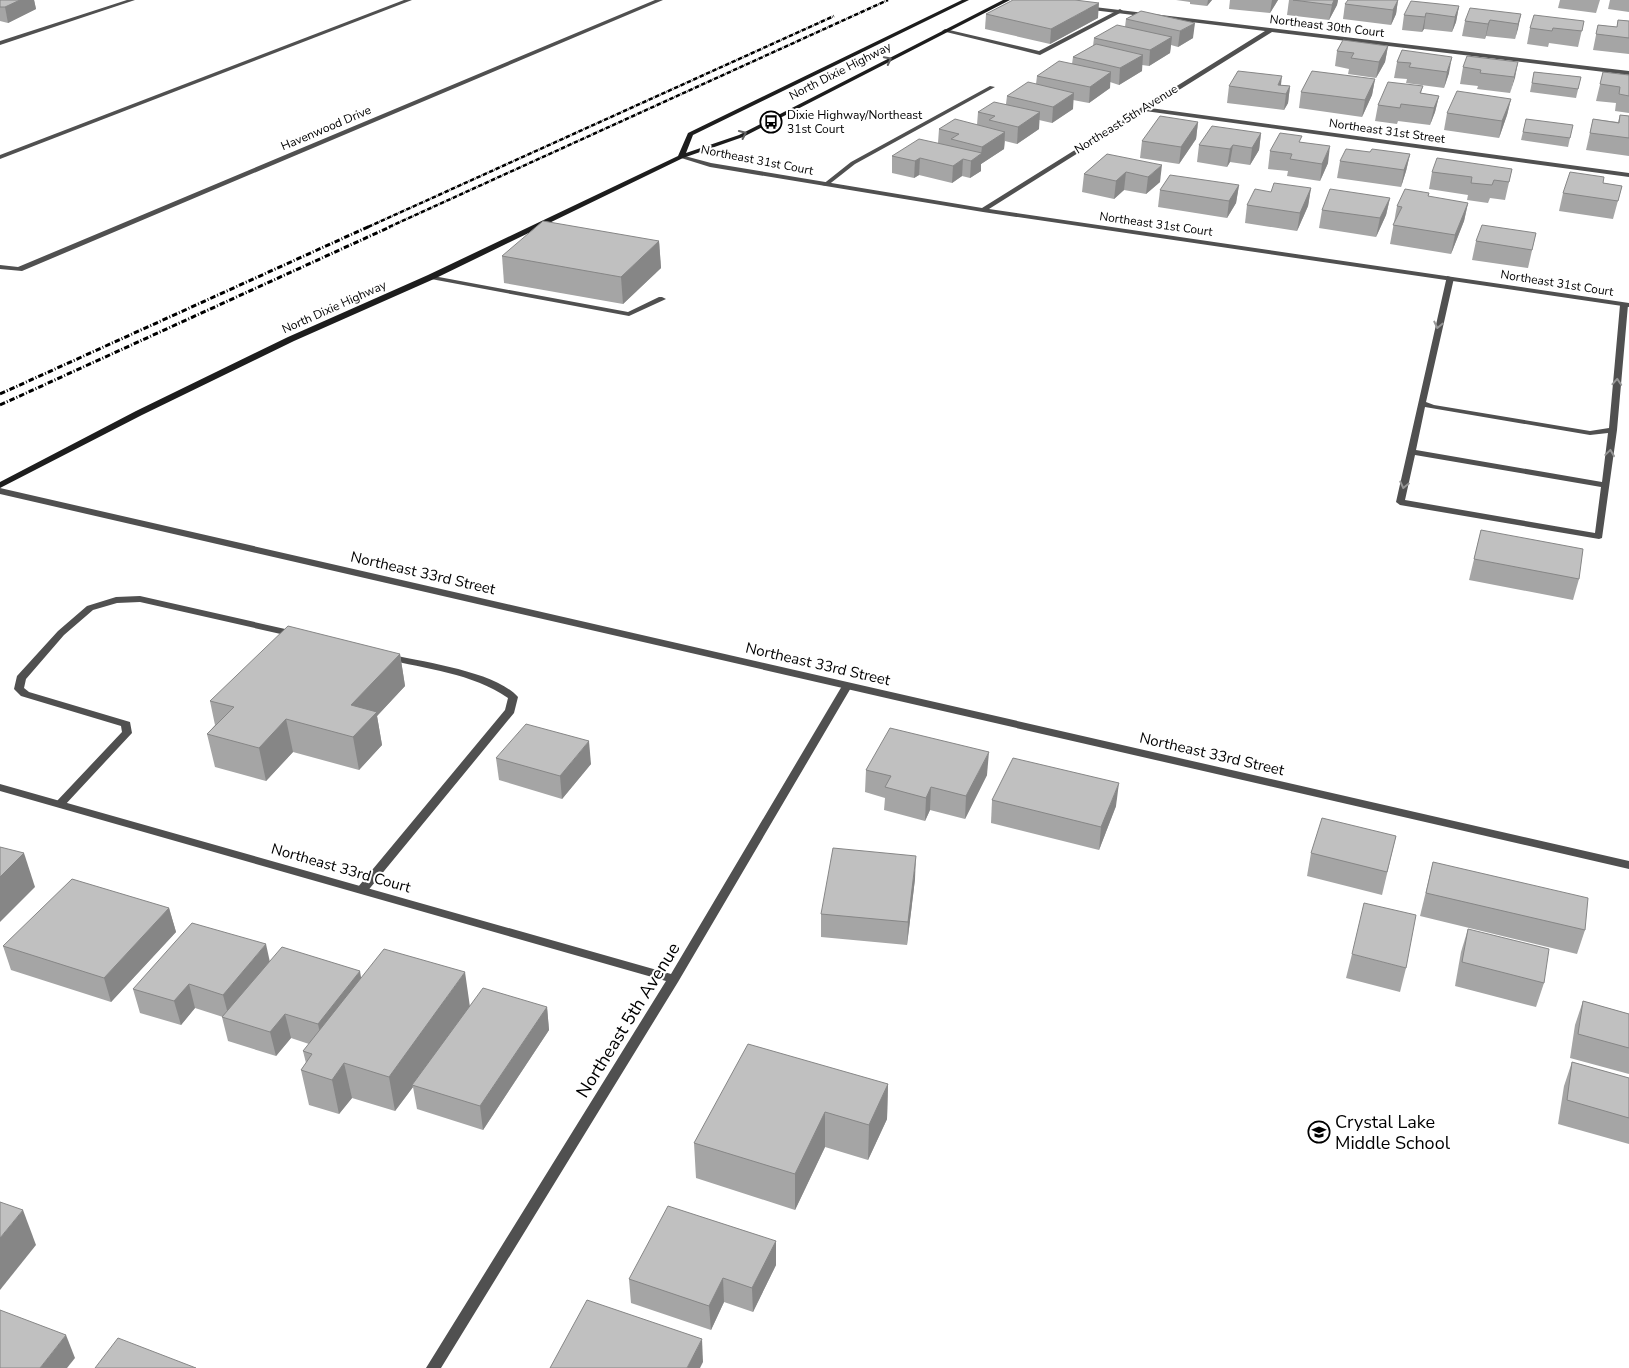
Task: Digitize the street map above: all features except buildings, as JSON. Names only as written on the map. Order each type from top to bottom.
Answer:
[{"type":"main road","name":"North Dixie Highway","points":[[681,157],[690,134],[966,0]]},
{"type":"main road","name":"North Dixie Highway","points":[[0,485],[139,412],[291,339],[431,277],[681,157],[741,136],[1007,0]]},
{"type":"street","points":[[113,0],[129,1]]},
{"type":"street","points":[[0,157],[409,0]]},
{"type":"street","name":"Havenwood Drive","points":[[0,267],[19,269],[660,0]]},
{"type":"street","points":[[0,43],[129,1]]},
{"type":"street","name":"Northeast 30th Court","points":[[1074,6],[1629,73]]},
{"type":"street","points":[[945,31],[1040,53],[1120,12]]},
{"type":"street","name":"Northeast 5th Avenue","points":[[982,210],[1271,30]]},
{"type":"street","points":[[825,184],[853,163],[992,87]]},
{"type":"street","name":"Northeast 31st Street","points":[[1142,109],[1629,175]]},
{"type":"street","name":"Northeast 31st Court","points":[[681,157],[710,165],[982,210],[1627,305]]},
{"type":"street","points":[[431,277],[629,314],[662,299]]},
{"type":"street","points":[[1450,278],[1400,502],[1599,536],[1627,305]]},
{"type":"street","points":[[1423,403],[1432,408],[1590,433],[1613,430]]},
{"type":"street","points":[[1411,452],[1606,485]]},
{"type":"street","name":"Northeast 33rd Street","points":[[0,491],[1629,865]]},
{"type":"street","points":[[60,804],[118,743],[127,732],[126,724],[25,694],[19,689],[21,678],[62,633],[90,608],[116,600],[140,599],[310,638]]},
{"type":"street","points":[[362,890],[510,711],[513,697],[504,689],[474,678],[377,654]]},
{"type":"street","name":"Northeast 5th Avenue","points":[[433,1368],[674,979],[847,686]]},
{"type":"street","name":"Northeast 33rd Court","points":[[0,787],[674,979]]},
{"type":"railway","points":[[389,227],[888,0]]},
{"type":"railway","points":[[368,227],[834,16]]},
{"type":"railway","points":[[0,394],[370,226]]},
{"type":"railway","points":[[0,405],[392,226]]},
{"type":"place","name":"Dixie Highway/Northeast 31st Court","points":[[771,122]]},
{"type":"place","name":"Crystal Lake Middle School","points":[[1319,1132]]}]
